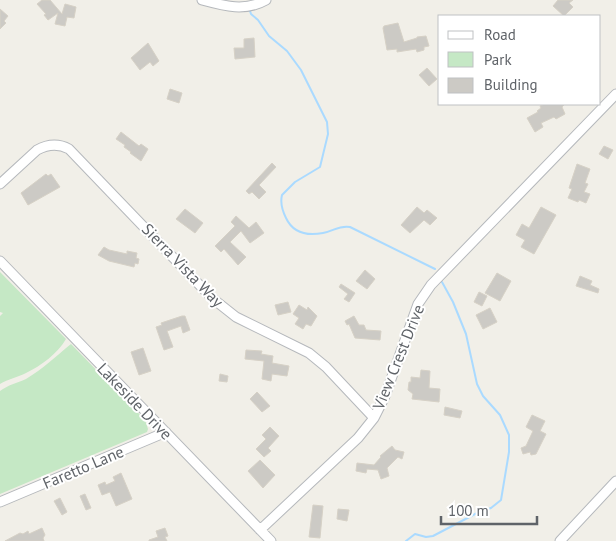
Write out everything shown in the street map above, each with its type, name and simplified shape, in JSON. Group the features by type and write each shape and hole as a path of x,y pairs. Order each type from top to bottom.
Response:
{"street":[{"path":"202,0 242,7 266,0"},
{"name":"View Crest Drive","path":"260,530 358,438 374,418 385,396 418,304 431,285 616,94"},
{"name":"Sierra Vista Way","path":"0,184 36,150 56,144 69,149 212,298 243,320 309,353 326,367 374,418"},
{"name":"Lakeside Drive","path":"1,264 271,541"},
{"name":"Faretto Lane","path":"0,502 166,432"},
{"path":"560,541 616,481"}],"green space":[{"path":"0,272 66,339 54,354 43,363 26,373 0,384 0,316 3,313 0,312"},
{"path":"71,344 145,420 147,432 0,494 0,391 26,379 44,367"}],"building":[{"path":"42,0 50,0 62,14 65,4 76,7 74,18 67,17 65,26 55,24 58,13 48,20 44,15 46,14 37,4"},
{"path":"558,0 573,0 569,3 573,7 565,15 553,6"},
{"path":"0,9 8,16 4,21 6,23 0,29"},
{"path":"398,23 404,42 426,36 429,46 417,52 416,49 397,52 397,49 387,50 383,28 384,26"},
{"path":"254,38 255,57 235,59 234,48 244,48 244,39"},
{"path":"148,43 159,61 153,66 150,62 140,70 131,58"},
{"path":"427,68 437,79 429,86 419,75"},
{"path":"170,89 182,93 179,103 167,99"},
{"path":"564,105 562,107 565,114 556,119 554,117 541,123 543,127 535,132 527,118 538,112 541,108 540,106"},
{"path":"121,132 139,146 141,144 148,149 141,161 116,139"},
{"path":"604,146 613,150 608,159 599,154"},
{"path":"272,163 276,167 259,185 266,192 259,199 252,192 249,194 246,191"},
{"path":"577,164 590,169 585,183 588,184 584,192 590,194 586,203 568,198 572,189 569,188"},
{"path":"46,174 48,176 51,174 60,187 28,205 21,193"},
{"path":"417,207 424,213 427,210 437,218 430,225 424,220 410,233 401,225"},
{"path":"541,207 556,215 534,254 521,247 525,240 516,235 522,224 529,228"},
{"path":"185,209 203,223 195,233 176,219"},
{"path":"236,216 249,228 256,222 264,233 250,243 241,231 230,242 246,257 238,265 224,249 221,252 215,246 235,226 231,222"},
{"path":"104,247 127,254 127,251 137,253 138,264 135,263 134,267 109,261 98,255"},
{"path":"365,270 375,279 367,289 356,281"},
{"path":"497,273 511,281 500,301 485,293"},
{"path":"580,276 592,281 590,285 599,289 598,293 576,286"},
{"path":"341,284 355,293 349,302 344,299 348,294 339,287"},
{"path":"479,292 487,296 482,306 474,302"},
{"path":"288,302 291,312 278,315 275,305"},
{"path":"299,305 307,310 308,307 317,316 311,326 306,324 303,329 295,324 299,318 293,314"},
{"path":"490,308 497,322 483,329 476,315"},
{"path":"185,316 190,330 183,333 181,326 167,331 173,347 164,350 156,327 162,325 161,323"},
{"path":"354,316 359,325 364,325 366,330 381,331 380,340 355,338 349,324 347,325 345,321"},
{"path":"143,348 151,371 139,375 131,352"},
{"path":"246,350 262,351 261,354 273,356 272,363 289,366 287,376 272,374 271,381 262,379 264,361 245,359"},
{"path":"421,370 430,371 429,388 440,389 439,402 412,399 413,394 408,390 409,382 411,382 411,377 420,378"},
{"path":"220,374 228,376 227,382 219,381"},
{"path":"257,392 270,406 262,412 250,399"},
{"path":"445,407 462,411 460,418 444,415"},
{"path":"532,415 545,421 540,431 546,434 536,454 531,455 530,452 523,454 521,448 526,446 533,431 526,427"},
{"path":"270,427 279,436 268,448 271,451 264,457 256,449 266,439 262,435"},
{"path":"392,446 395,450 404,452 402,459 398,457 387,468 389,476 381,479 378,470 367,469 366,473 356,471 357,463 374,465 380,456"},
{"path":"260,460 275,475 263,488 248,471"},
{"path":"121,473 132,499 116,506 110,492 102,495 98,485 105,482 106,485 115,481 113,477"},
{"path":"85,494 91,508 86,510 80,496"},
{"path":"60,498 67,512 62,515 54,501"},
{"path":"313,505 323,506 320,538 309,537"},
{"path":"338,509 349,510 347,521 337,519"},
{"path":"42,528 45,535 44,541 5,541 20,533 23,534 28,531 29,534"},
{"path":"165,528 168,536 165,537 167,541 149,541 158,537 156,531"}],"waterway":[{"path":"250,11 269,36 287,51 301,70 327,122 328,134 320,167 295,182 282,195 282,207 289,223 292,227 306,234 323,233 343,227 350,227 435,269"},
{"path":"406,541 415,534 426,537 433,536 477,513 491,508 501,500 509,452 509,435 500,415 483,396 477,384 466,334 453,302 442,282"}]}
